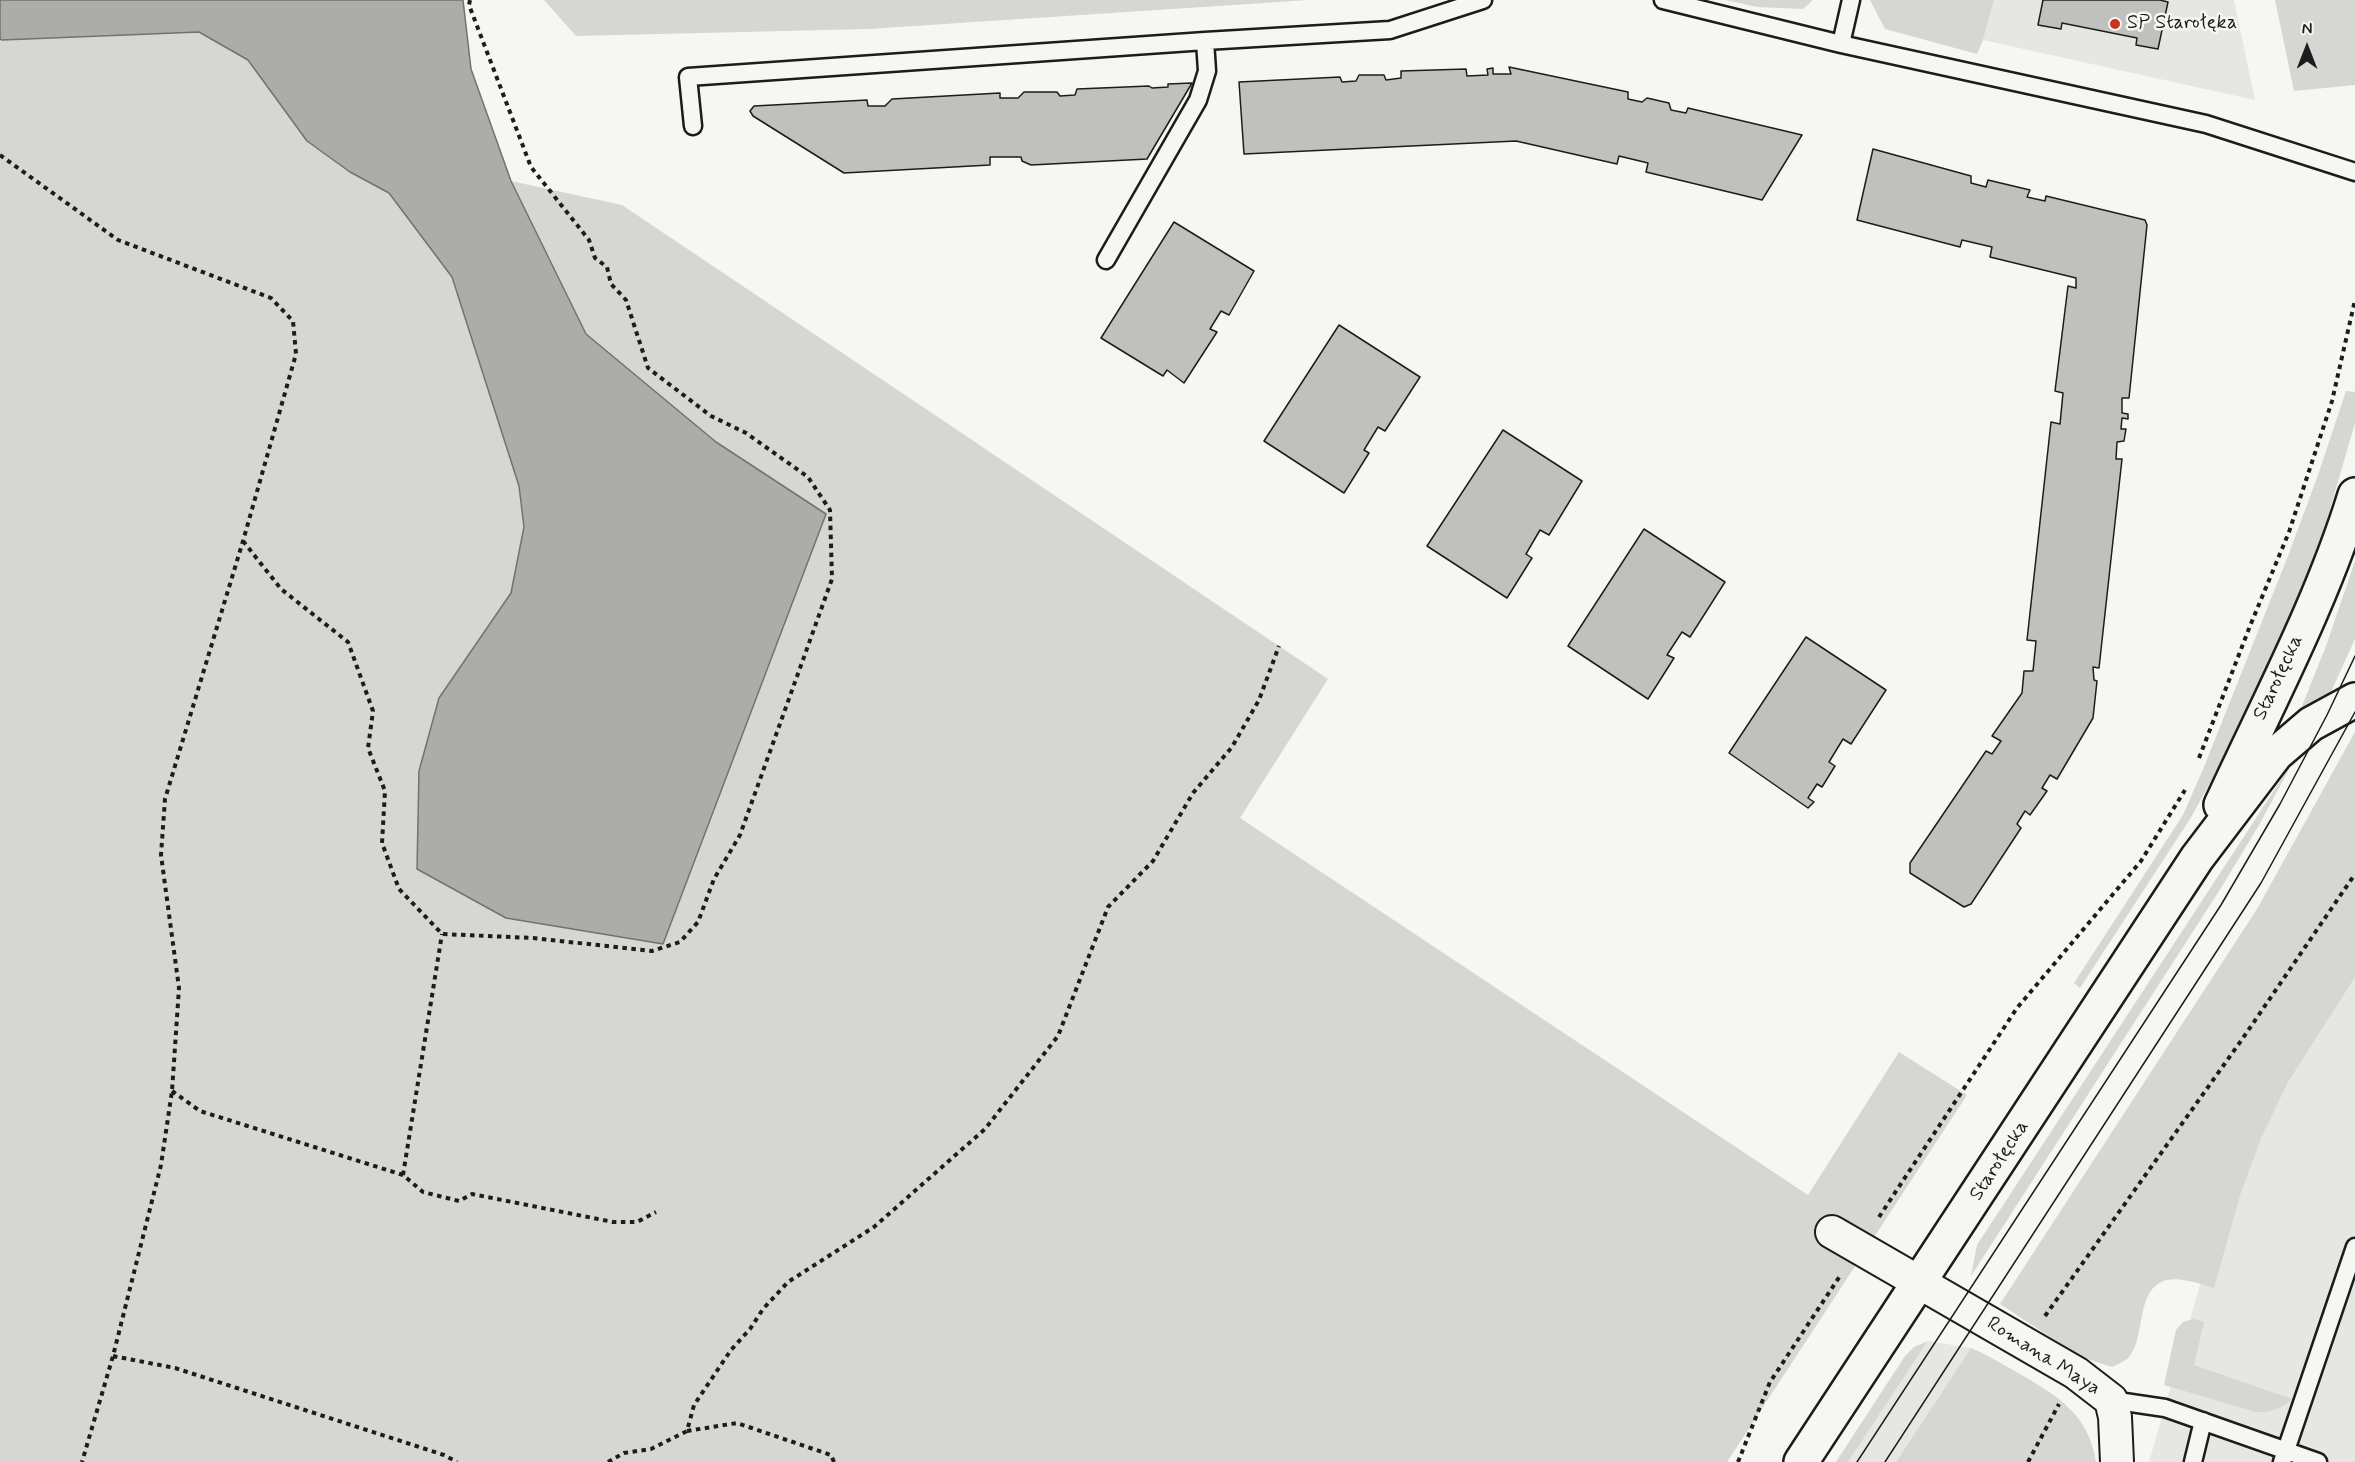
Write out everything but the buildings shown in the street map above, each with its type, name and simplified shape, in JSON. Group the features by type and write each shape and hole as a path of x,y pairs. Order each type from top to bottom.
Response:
{"street":[{"name":"Starołęcka","path":"2197,858 2312,607 2355,495"},
{"name":"Starołęcka","path":"1802,1462 2197,858 2276,754 2311,724 2355,700"},
{"name":"Romana Maya","path":"1845,1240 2076,1373 2110,1400 2115,1417 2117,1462"}],"lane":[{"path":"693,126 688,77 1390,30 1483,0"},
{"path":"1663,0 1841,44 2206,124 2355,172"},
{"path":"1841,44 1851,0"},
{"path":"1106,260 1198,100 1207,71 1205,41"},
{"path":"2284,1456 2355,1247"},
{"path":"2110,1400 2165,1408 2203,1421 2284,1456 2318,1462"},
{"path":"2193,1462 2203,1421"}],"path":[{"path":"243,542 281,589 348,642 373,711 368,748 385,791 382,843 399,889 442,934 533,938 652,951 680,942 698,922 714,879 741,836 832,579 830,510 808,477 746,433 711,416 648,368 626,300 611,284 607,267 595,258 589,240 531,167 469,5 470,0"},
{"path":"0,155 118,240 271,298 293,321 296,354 243,542 165,799 161,855 178,988 172,1091 161,1165 113,1356 82,1462"},
{"path":"2196,765 2289,532 2332,401 2355,300"},
{"path":"687,1431 694,1405 731,1350 781,1289 788,1282 874,1227 985,1129 1058,1036 1108,907 1153,861 1193,793 1232,747 1259,699 1279,646"},
{"path":"1738,1462 1770,1382 1845,1240 2017,1008 2141,861 2188,783"},
{"path":"2025,1343 2236,1048 2355,874"},
{"path":"403,1175 442,934"},
{"path":"172,1091 200,1111 403,1175 423,1192 459,1201 472,1194 613,1222 638,1222 656,1212"},
{"path":"113,1356 175,1368 457,1462"},
{"path":"2028,1462 2076,1373"},
{"path":"608,1462 624,1453 651,1449 687,1431 736,1423 831,1455 834,1462"}],"shaded area":[{"path":"0,0 463,0 471,69 511,181 586,334 716,442 826,514 663,944 506,918 417,869 419,771 439,698 511,593 524,527 519,486 452,277 389,193 350,172 307,141 248,60 199,32 2,40 0,39"},
{"path":"544,0 1309,0 868,29 576,36"},
{"path":"1726,0 1813,0 1803,9 1757,7"},
{"path":"1870,0 1994,0 1977,54 1885,29"},
{"path":"1994,0 2234,0 2255,100 1983,40"},
{"path":"2275,0 2355,0 2355,85 2294,91"},
{"path":"199,32 248,60 307,141 350,172 389,193 452,277 519,486 524,527 511,593 439,698 826,514 716,442 586,334 511,181 622,205 1328,679 1240,818 1808,1195 1899,1052 1967,1095 1727,1462 0,1462 0,39"},
{"path":"2346,391 2355,392 2355,423 2327,519 2295,608 2239,730 2190,819 2080,988 2074,983 2183,815 2288,556"},
{"path":"2355,561 2355,639 2330,694 2300,711 2326,646"},
{"path":"2355,732 2355,977 2288,1082 2262,1136 2241,1192 2214,1288 2179,1279 2167,1280 2157,1285 2145,1303 2134,1350 2128,1358 2112,1367 2084,1358 2000,1304 2257,909"},
{"path":"2294,760 2221,888 1971,1276 1977,1245"},
{"path":"2355,949 2355,1462 2149,1462 2220,1215"},
{"path":"2193,1319 2204,1322 2194,1365 2292,1399 2276,1410 2256,1412 2164,1385 2176,1330 2183,1322"},
{"path":"1928,1341 1971,1348 1896,1462 1848,1462"},
{"path":"1928,1341 1848,1462 1836,1462 1905,1356 1914,1347"},
{"path":"1971,1348 2047,1390 2070,1409 2087,1432 2096,1462 1896,1462"}],"tram line":[{"path":"1857,1462 2221,905 2280,804 2355,656"},
{"path":"1885,1462 2261,883 2355,712"}],"place":[{"name":"SP Starołęka","path":"2115,24"}]}
